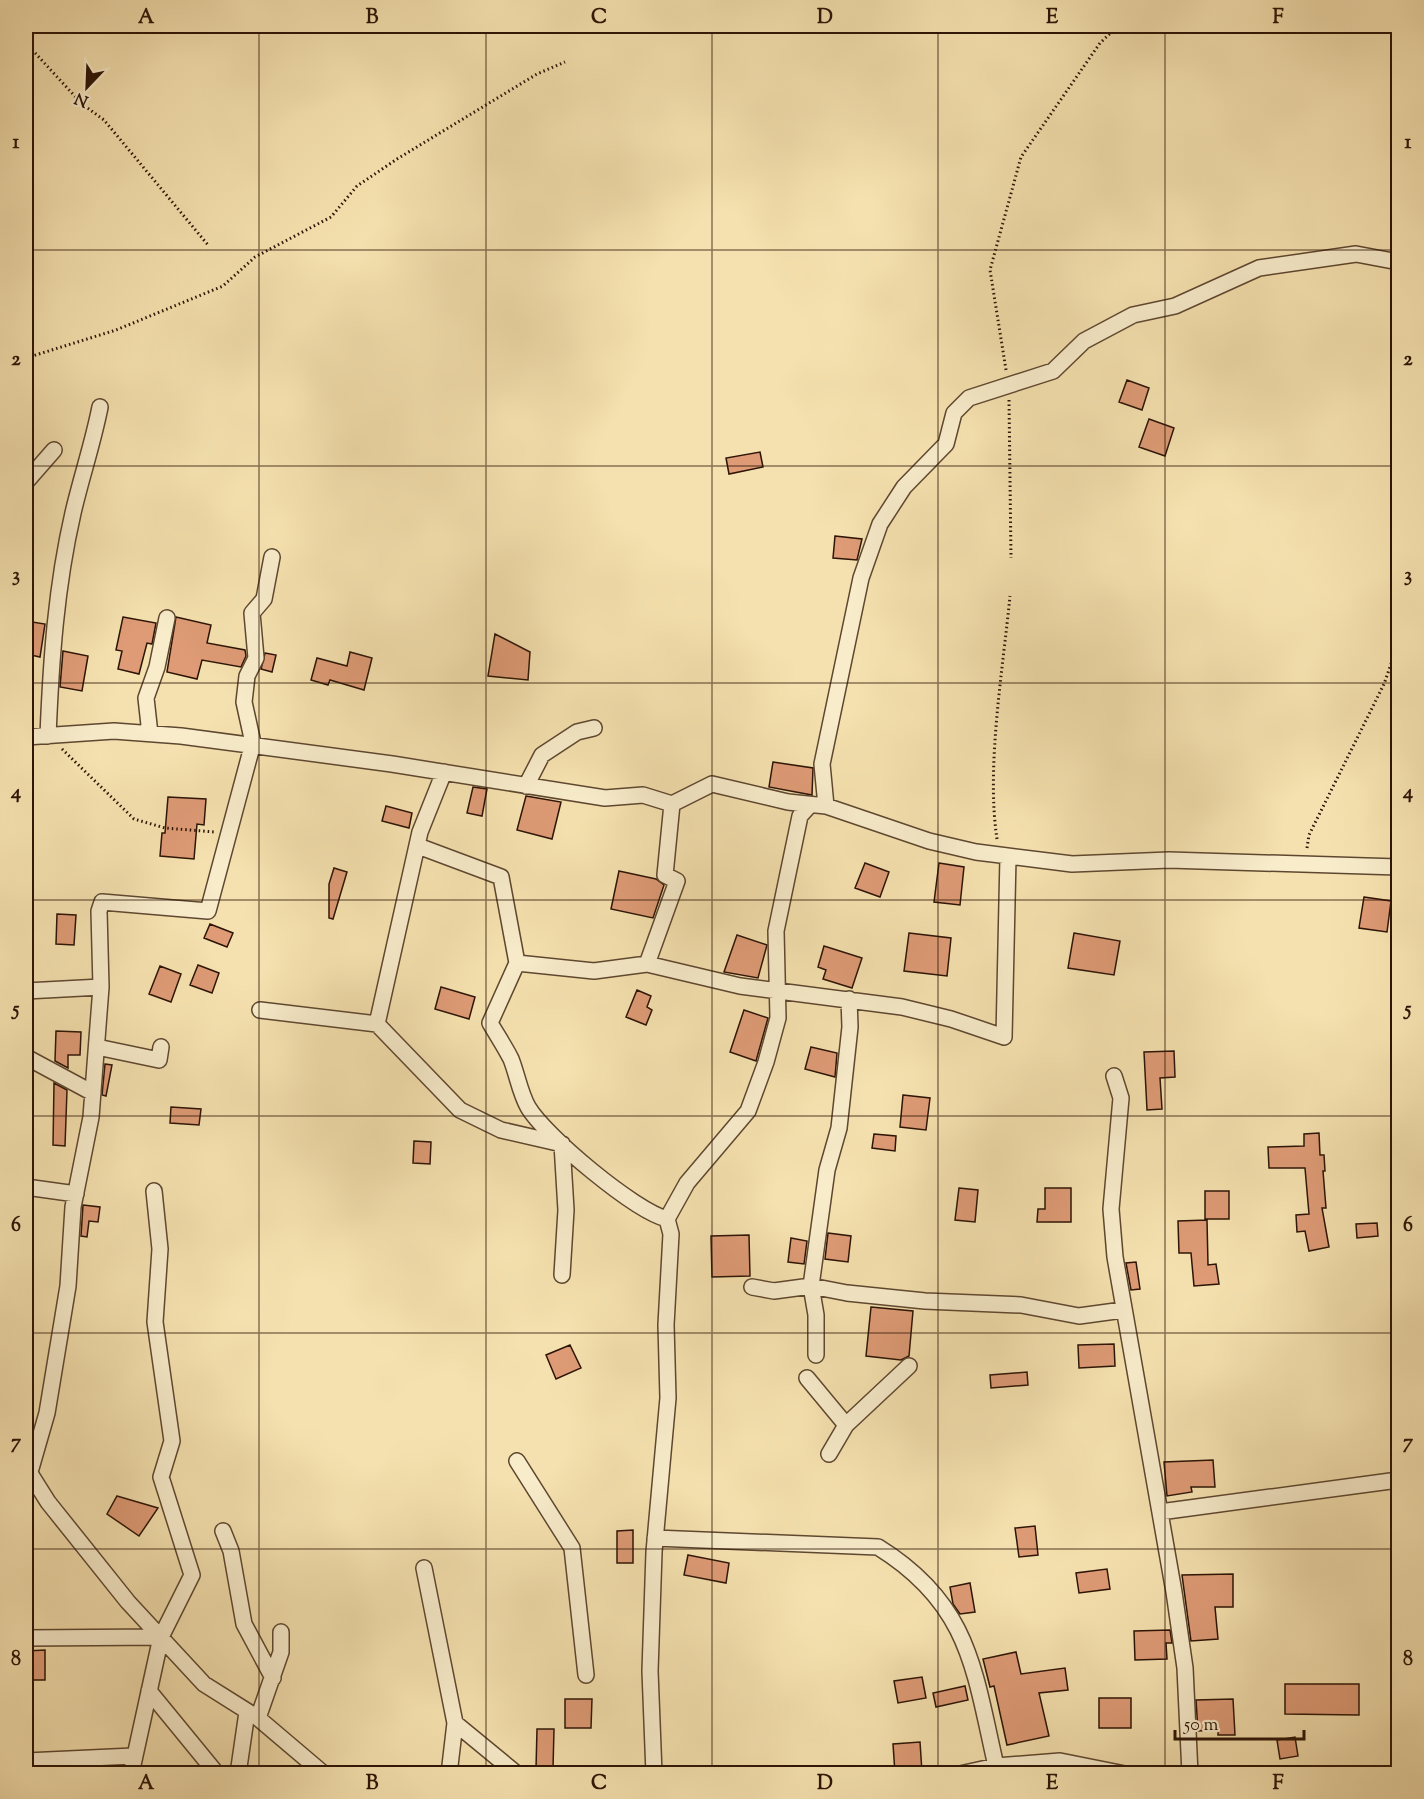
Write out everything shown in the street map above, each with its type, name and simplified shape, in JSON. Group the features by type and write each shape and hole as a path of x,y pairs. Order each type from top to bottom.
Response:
{"street":[{"path":"826,806 822,764 861,578 879,524 904,487 946,444 954,413 969,398 1053,371 1084,341 1133,315 1175,306 1259,268 1356,254 1393,261 1398,259"},
{"path":"48,736 51,646 57,602 73,514 91,454 100,407"},
{"path":"26,482 54,450"},
{"path":"272,557 264,599 252,613 256,658 247,675 244,702 253,743 208,911 102,902 99,911 101,987 91,1117 76,1194 66,1298 47,1413 28,1469 48,1502 128,1602 204,1684 252,1715 324,1773"},
{"path":"150,734 146,698 157,666 168,618"},
{"path":"526,786 542,755 577,732 594,728"},
{"path":"26,736 114,731 253,743 604,798 643,795 672,804 712,784 788,802 826,806 929,841 1004,856 1072,864 1169,860 1398,867"},
{"path":"377,1024 420,832 444,772"},
{"path":"647,964 677,881 665,875 672,804"},
{"path":"654,1773 650,1671 655,1538 668,1398 666,1325 671,1234 667,1219 687,1184 748,1111 766,1062 778,1018 776,931 800,816 810,805"},
{"path":"418,846 501,877 516,963 490,1023 510,1058 528,1108 562,1144 617,1190 655,1216 667,1219"},
{"path":"516,963 594,971 647,964 740,986 777,990 796,995 902,1006 1005,1037 1004,856"},
{"path":"26,991 101,987"},
{"path":"816,1355 816,1315 811,1286 827,1170 839,1128 850,1027 849,999"},
{"path":"260,1010 377,1024 460,1110 501,1130 562,1144"},
{"path":"97,1047 159,1060 161,1047"},
{"path":"26,1057 93,1093"},
{"path":"1114,1076 1121,1098 1111,1209 1124,1310 1149,1437 1185,1668 1190,1773"},
{"path":"562,1144 566,1210 562,1275"},
{"path":"26,1187 76,1194"},
{"path":"131,1773 161,1637 192,1575 161,1477 172,1441 155,1322 160,1249 154,1191"},
{"path":"752,1287 774,1291 811,1286 847,1293 925,1301 1022,1305 1079,1316 1124,1310"},
{"path":"829,1454 846,1425 909,1366"},
{"path":"807,1378 846,1425"},
{"path":"517,1461 572,1548 586,1675"},
{"path":"1160,1512 1398,1480"},
{"path":"223,1531 231,1551 244,1624 273,1678"},
{"path":"655,1538 878,1548 906,1564 933,1589 963,1636 996,1766"},
{"path":"424,1568 455,1723 450,1773"},
{"path":"237,1773 252,1715 273,1678 281,1652 281,1632"},
{"path":"26,1638 161,1637"},
{"path":"149,1691 217,1773"},
{"path":"455,1723 517,1773"},
{"path":"26,1761 133,1756"},
{"path":"960,1773 996,1766 1059,1767 1125,1773"}],"path":[{"path":"1011,558 1008,385 990,270 1021,157 1100,43 1118,26"},
{"path":"26,43 82,104 104,120 207,244"},
{"path":"26,358 116,330 223,286 255,257 331,217 357,186 397,159 537,74 565,62"},
{"path":"1004,856 994,818 997,732 1010,596"},
{"path":"1304,865 1309,835 1384,684 1398,644"},
{"path":"48,736 134,819 165,828 231,832"}],"building":[{"path":"1127,380 1149,388 1142,410 1119,402"},
{"path":"1149,419 1174,428 1165,456 1139,447"},
{"path":"760,452 763,467 729,474 726,458"},
{"path":"835,536 862,539 857,560 833,558"},
{"path":"123,617 156,623 152,644 147,643 139,674 118,669 122,651 116,650"},
{"path":"176,617 211,625 207,643 245,650 246,656 241,667 202,660 197,679 167,672"},
{"path":"26,621 45,624 40,657 26,654"},
{"path":"495,634 530,652 528,680 488,676"},
{"path":"63,651 88,656 82,691 60,687"},
{"path":"350,652 372,658 364,690 330,680 328,685 311,680 317,658 347,666"},
{"path":"265,653 276,655 272,672 261,669"},
{"path":"773,762 813,768 812,795 769,787"},
{"path":"473,787 487,789 482,816 467,813"},
{"path":"526,796 561,802 552,839 517,830"},
{"path":"168,797 206,799 204,825 197,824 194,859 160,856 162,833 165,833"},
{"path":"386,806 412,813 409,828 382,821"},
{"path":"865,863 889,872 880,897 855,888"},
{"path":"939,863 964,867 960,905 934,902"},
{"path":"334,868 347,872 333,919 329,918 329,884"},
{"path":"619,871 656,879 664,885 653,918 611,909"},
{"path":"1364,897 1391,901 1387,932 1359,928"},
{"path":"57,914 76,915 74,945 56,944"},
{"path":"210,924 233,933 227,947 204,938"},
{"path":"909,933 951,938 947,976 904,971"},
{"path":"1074,933 1120,941 1114,975 1068,968"},
{"path":"737,935 767,945 758,978 724,972"},
{"path":"824,946 862,958 852,988 823,979 826,970 818,967"},
{"path":"198,965 219,973 212,993 190,985"},
{"path":"160,966 181,974 171,1002 149,994"},
{"path":"441,987 475,997 469,1019 435,1009"},
{"path":"637,990 651,996 647,1007 652,1010 646,1025 626,1017"},
{"path":"744,1010 768,1018 756,1061 730,1052"},
{"path":"56,1031 81,1032 80,1055 68,1055 68,1068 55,1061"},
{"path":"811,1047 837,1053 835,1077 805,1069"},
{"path":"1174,1051 1175,1077 1160,1078 1162,1109 1147,1110 1144,1052"},
{"path":"105,1064 112,1065 106,1096 102,1095"},
{"path":"54,1083 67,1090 65,1146 53,1145"},
{"path":"903,1095 930,1098 926,1130 900,1127"},
{"path":"171,1107 201,1109 199,1125 170,1123"},
{"path":"1319,1133 1320,1155 1324,1155 1325,1171 1323,1171 1326,1208 1322,1208 1329,1247 1309,1251 1305,1231 1297,1232 1296,1215 1309,1214 1305,1168 1269,1168 1268,1147 1304,1146 1304,1134"},
{"path":"874,1134 896,1136 895,1151 872,1148"},
{"path":"414,1141 431,1142 430,1164 413,1163"},
{"path":"959,1188 978,1190 975,1222 955,1220"},
{"path":"1045,1188 1071,1188 1071,1222 1037,1222 1038,1209 1045,1209"},
{"path":"1205,1191 1229,1191 1229,1219 1205,1219"},
{"path":"83,1205 100,1207 98,1222 89,1221 87,1237 81,1236"},
{"path":"1207,1220 1208,1265 1216,1264 1219,1284 1194,1286 1191,1253 1179,1253 1178,1221"},
{"path":"1377,1223 1378,1236 1357,1238 1356,1224"},
{"path":"828,1233 851,1236 848,1262 825,1259"},
{"path":"749,1235 750,1276 712,1277 711,1236"},
{"path":"791,1238 807,1241 804,1264 788,1262"},
{"path":"1136,1262 1140,1289 1131,1290 1126,1263"},
{"path":"871,1307 913,1311 909,1356 901,1360 866,1356"},
{"path":"1114,1344 1115,1366 1079,1368 1078,1345"},
{"path":"570,1345 581,1368 556,1379 546,1355"},
{"path":"1027,1372 1028,1385 991,1388 990,1375"},
{"path":"1213,1460 1215,1487 1191,1487 1192,1492 1167,1496 1164,1462"},
{"path":"117,1496 158,1508 139,1536 107,1514"},
{"path":"1035,1526 1038,1555 1019,1557 1015,1528"},
{"path":"633,1530 633,1563 617,1563 617,1531"},
{"path":"688,1555 729,1563 726,1583 684,1575"},
{"path":"1107,1569 1110,1589 1079,1593 1076,1573"},
{"path":"1233,1574 1233,1607 1215,1607 1218,1639 1191,1641 1182,1575"},
{"path":"970,1583 975,1612 960,1614 953,1604 950,1587"},
{"path":"1170,1630 1172,1643 1166,1643 1167,1659 1135,1660 1134,1631"},
{"path":"45,1650 45,1680 26,1680 26,1651"},
{"path":"1016,1652 1021,1674 1065,1668 1068,1690 1039,1693 1049,1736 1007,1745 994,1686 990,1687 983,1659"},
{"path":"922,1677 926,1698 898,1703 894,1681"},
{"path":"1285,1684 1359,1684 1359,1715 1285,1714"},
{"path":"965,1686 968,1700 936,1707 933,1693"},
{"path":"1099,1698 1131,1698 1131,1728 1099,1728"},
{"path":"565,1699 592,1699 591,1728 565,1728"},
{"path":"1233,1699 1235,1735 1218,1735 1218,1730 1198,1731 1196,1700"},
{"path":"537,1729 554,1729 553,1769 536,1769"},
{"path":"1295,1737 1298,1756 1280,1759 1277,1740"},
{"path":"920,1742 922,1772 895,1773 893,1744"}]}
